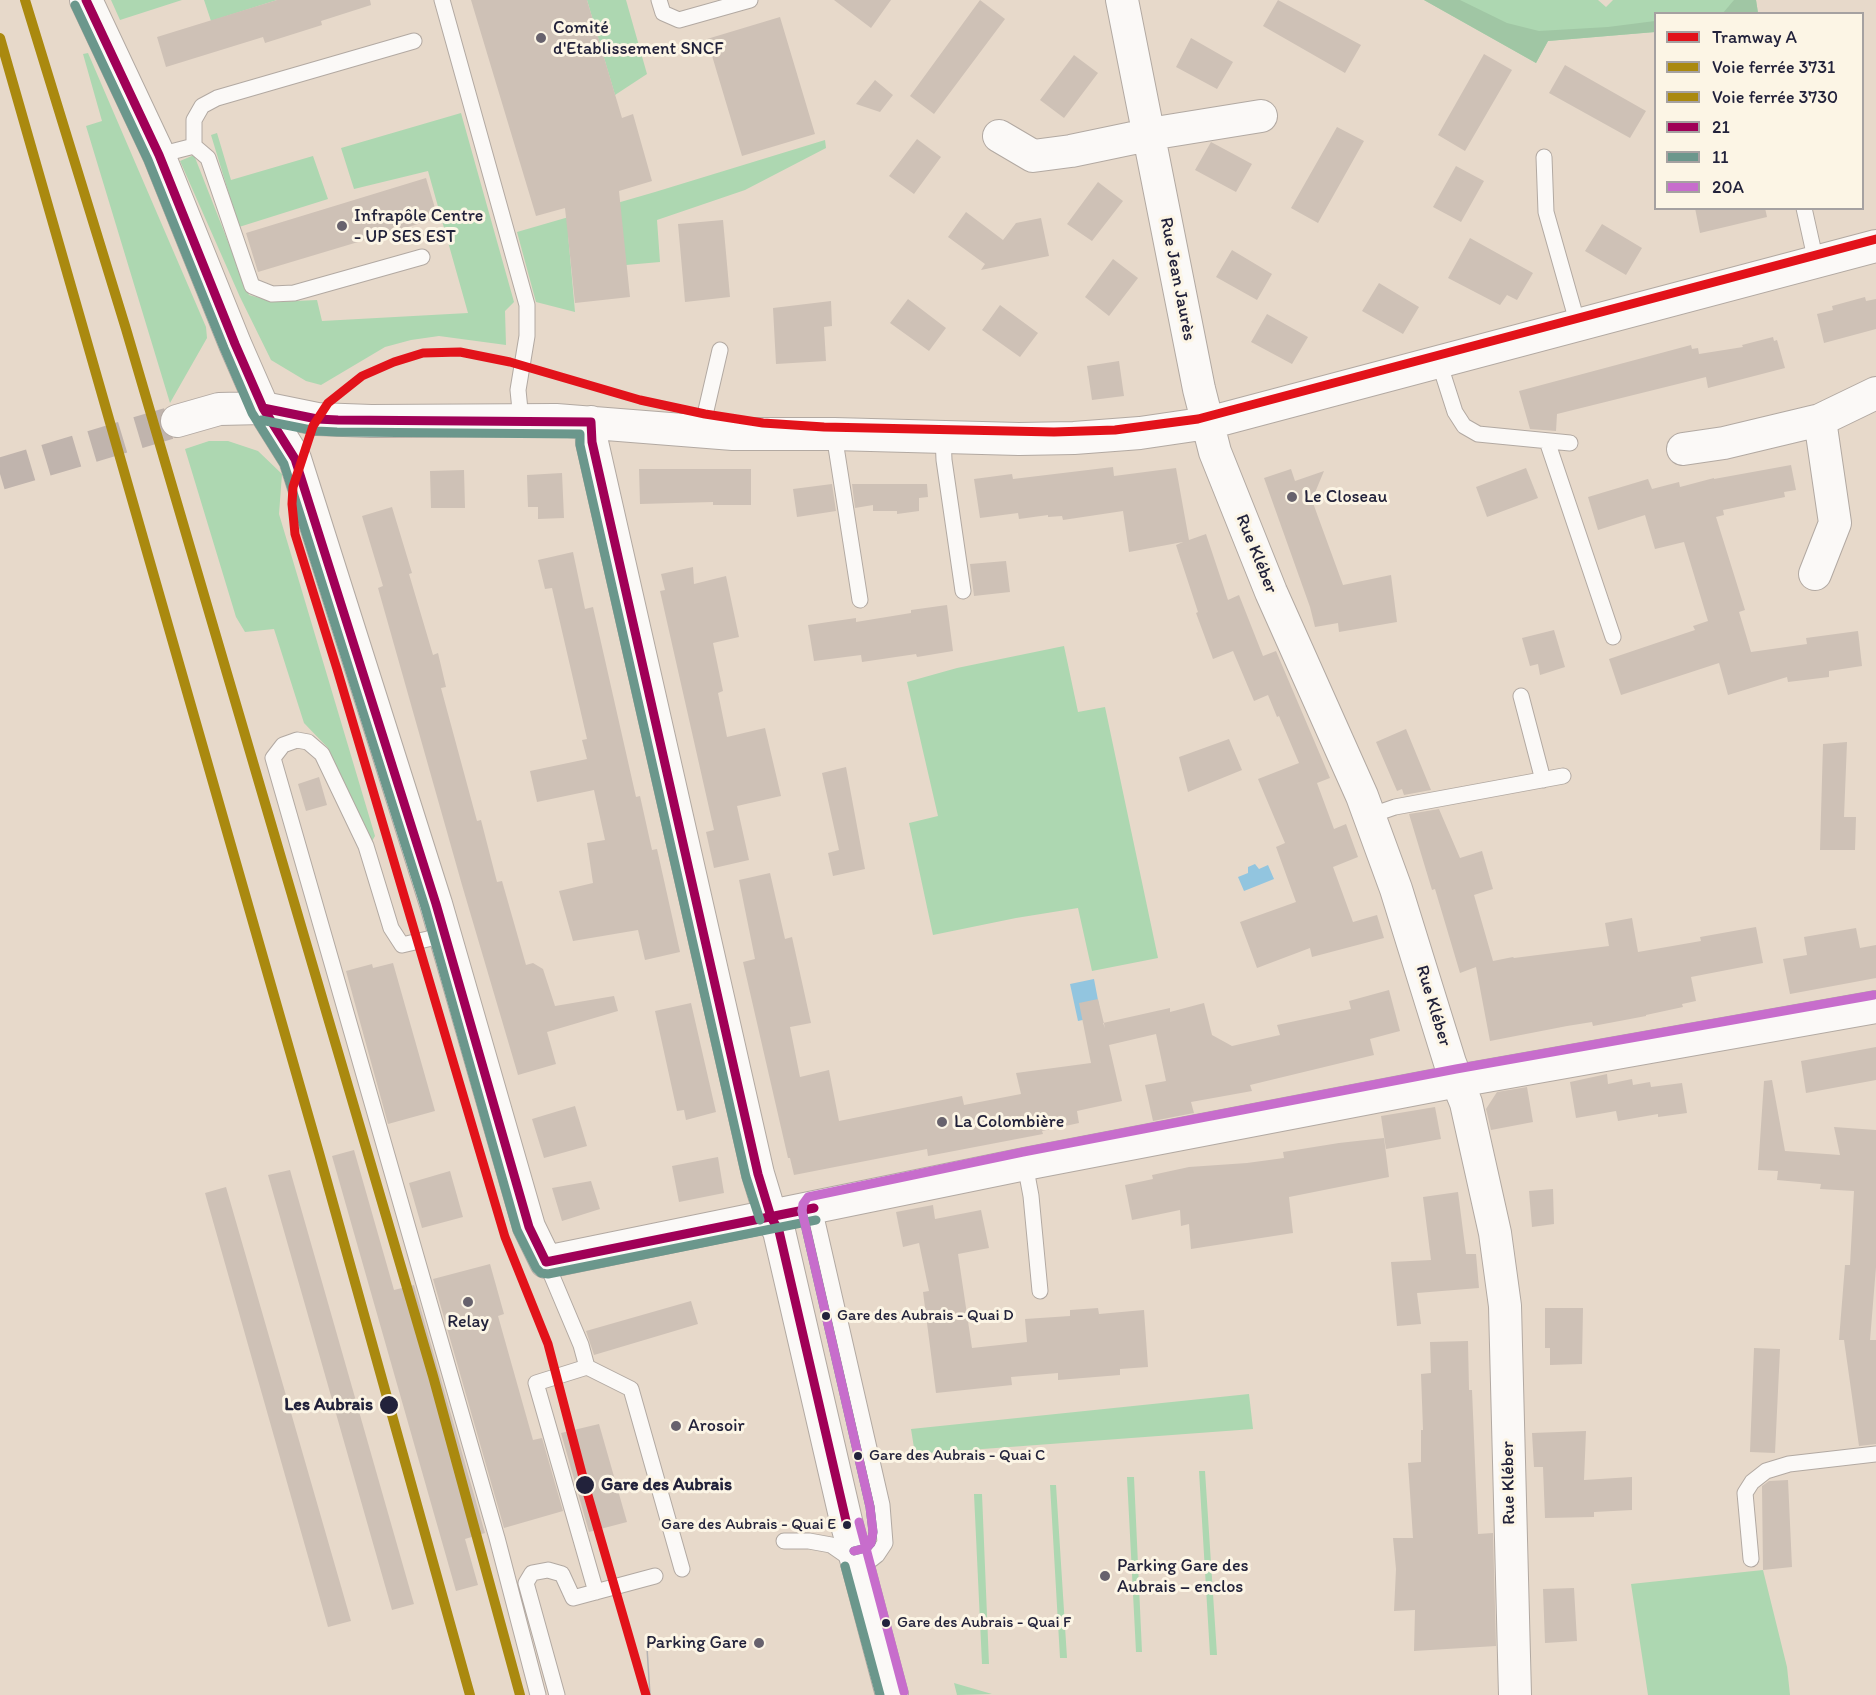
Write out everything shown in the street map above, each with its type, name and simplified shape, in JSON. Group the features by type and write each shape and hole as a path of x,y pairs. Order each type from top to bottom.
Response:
{"street":[{"path":"86,0 159,155 263,408 295,459 445,935 529,1227 546,1262 1025,1164 1458,1081 1876,1007"},
{"name":"Rue Jean Jaurès","path":"1122,0 1208,423"},
{"path":"999,136 1033,156 1261,116"},
{"path":"177,421 219,409 263,408 317,419 591,422 701,432 1019,439 1140,433 1208,423 1876,246"},
{"path":"1683,448 1724,443 1820,420 1876,393"},
{"path":"1815,573 1835,523 1820,420"},
{"path":"591,422 594,454 758,1174 771,1216 779,1231 847,1525 892,1695"},
{"name":"Rue Kléber","path":"1208,423 1215,452 1271,592 1370,816 1396,889 1450,1063 1466,1103 1495,1233 1505,1306 1515,1695"}],"lane":[{"path":"442,0 527,305 527,336 518,390 521,420"},
{"path":"659,0 663,13 679,20 750,0"},
{"path":"414,41 217,98 202,106 194,120 194,146 208,158 252,286 272,294 294,293 422,257"},
{"path":"159,155 194,146"},
{"path":"1544,157 1546,212 1578,325"},
{"path":"1804,210 1816,262"},
{"path":"701,432 720,350"},
{"path":"1439,362 1455,412 1464,426 1478,434 1570,443"},
{"path":"834,434 860,600"},
{"path":"943,436 944,460 963,591"},
{"path":"1547,441 1613,637"},
{"path":"1521,696 1543,780"},
{"path":"445,935 402,945 391,928 366,846 322,754 308,742 297,740 283,745 273,758 497,1538 538,1695"},
{"path":"1370,816 1395,807 1563,776"},
{"path":"1025,1164 1031,1196 1040,1291"},
{"path":"784,1541 809,1541 831,1545 857,1563 872,1559 882,1549 885,1532 882,1505 814,1208"},
{"path":"546,1262 581,1345 587,1367"},
{"path":"596,1592 536,1383 587,1367 631,1389 682,1569"},
{"path":"1751,1559 1745,1493 1752,1482 1766,1471 1789,1464 1876,1454"},
{"path":"557,1695 526,1582 532,1574 548,1570 562,1574 573,1598 655,1576"}],"green space":[{"path":"111,0 182,0 120,20"},
{"path":"204,0 277,0 211,21"},
{"path":"587,0 626,0 647,74 615,95"},
{"path":"1424,0 1598,0 1606,7 1613,0 1756,0 1758,12 1654,12 1654,32 1548,41 1536,63"},
{"path":"1424,0 1460,0 1507,23 1539,31 1608,27 1654,21 1654,32 1548,41 1536,63"},
{"path":"1734,0 1756,0 1758,12 1724,12"},
{"path":"88,53 206,327 207,338 170,403 86,126 102,121 83,54"},
{"path":"461,113 514,302 505,311 506,345 439,336 411,340 385,347 321,385 306,381 271,360 240,297 180,161 194,155 249,295 274,302 317,300 322,321 468,313 428,171 354,189 341,148"},
{"path":"217,133 231,180 313,156 328,199 239,227 211,135"},
{"path":"825,140 826,148 745,190 657,220 660,262 626,265 622,228 568,234 575,312 536,302 517,232"},
{"path":"209,441 228,441 258,451 282,474 279,514 375,836 371,843 328,748 304,723 274,629 245,632 236,617 185,449"},
{"path":"1064,646 1078,712 1105,707 1158,958 1092,971 1078,908 933,935 909,823 938,816 907,682 957,668"},
{"path":"1249,1394 1253,1429 915,1454 911,1429"},
{"path":"1199,1471 1205,1471 1217,1655 1210,1655"},
{"path":"1127,1477 1134,1477 1142,1652 1136,1652"},
{"path":"1050,1485 1056,1485 1067,1658 1060,1658"},
{"path":"974,1494 982,1494 989,1664 982,1664"},
{"path":"1763,1570 1787,1667 1790,1695 1648,1695 1631,1584"},
{"path":"954,1683 992,1694 957,1695"}],"water":[{"path":"1255,864 1259,869 1268,865 1274,879 1244,891 1238,877 1248,873 1248,867"},
{"path":"1094,979 1101,1016 1078,1021 1070,984"}],"building":[{"path":"277,0 370,0 371,5 321,21 322,25 265,43 263,37 166,67 157,37"},
{"path":"471,0 587,0 622,118 633,114 652,181 619,191 630,297 575,303 565,208 536,216"},
{"path":"834,0 891,0 871,28"},
{"path":"980,0 1005,19 934,114 910,96"},
{"path":"1278,0 1361,45 1345,73 1263,26"},
{"path":"780,17 815,134 742,156 707,39"},
{"path":"1191,38 1233,62 1217,89 1176,67"},
{"path":"1484,54 1512,70 1465,151 1438,135"},
{"path":"1074,55 1098,73 1064,118 1040,100"},
{"path":"1565,65 1646,111 1630,138 1549,93"},
{"path":"875,80 893,95 880,112 856,104"},
{"path":"1337,127 1364,141 1318,223 1291,208"},
{"path":"917,139 941,157 914,194 889,176"},
{"path":"1211,142 1252,164 1236,192 1195,170"},
{"path":"1456,166 1484,181 1461,222 1433,207"},
{"name":"Infrapôle Centre - UP SES EST","path":"426,178 438,218 258,272 246,233"},
{"path":"1098,182 1123,201 1092,241 1067,224"},
{"path":"1695,210 1765,210 1767,217 1700,233"},
{"path":"966,212 1003,240 1016,223 1041,218 1049,256 981,270 985,264 948,237"},
{"path":"723,220 730,297 685,302 678,224"},
{"path":"1602,224 1642,248 1626,275 1585,251"},
{"path":"1470,238 1533,273 1517,300 1507,295 1500,305 1448,278"},
{"path":"1232,250 1272,274 1257,300 1216,277"},
{"path":"1113,259 1138,278 1109,316 1085,297"},
{"path":"1379,283 1419,307 1403,334 1362,311"},
{"path":"1865,297 1866,301 1876,299 1876,329 1824,343 1817,314 1833,310 1832,306"},
{"path":"908,299 946,328 929,351 890,323"},
{"path":"831,301 832,326 824,327 826,361 776,364 773,308"},
{"path":"1000,305 1038,333 1020,357 982,330"},
{"path":"1267,314 1308,337 1292,364 1251,342"},
{"path":"1773,337 1774,341 1777,340 1785,368 1708,388 1706,377 1557,414 1556,431 1530,429 1519,391 1691,345 1692,349 1698,348 1699,354 1743,347 1742,345"},
{"path":"1119,361 1124,396 1092,400 1087,366"},
{"path":"1791,465 1796,490 1784,492 1785,497 1723,510 1724,515 1716,517 1745,610 1739,612 1751,652 1807,644 1806,638 1858,631 1862,666 1829,671 1829,677 1788,682 1787,677 1728,695 1719,663 1621,695 1609,659 1695,630 1693,626 1708,621 1684,542 1655,549 1645,515 1598,530 1588,497 1648,479 1652,489 1679,482 1680,487 1714,478"},
{"path":"1113,467 1114,476 1176,468 1189,540 1206,534 1228,600 1239,595 1263,656 1276,651 1330,778 1317,783 1334,829 1346,824 1358,857 1333,867 1353,922 1377,915 1384,938 1312,957 1310,948 1257,968 1240,922 1296,902 1276,847 1285,843 1258,779 1299,763 1268,695 1254,701 1233,651 1213,659 1196,613 1198,612 1176,545 1183,542 1129,552 1123,511 1063,520 1062,516 1048,517 1048,515 1019,519 1018,513 980,518 974,479 1012,474 1013,479"},
{"path":"1526,468 1538,498 1487,517 1476,487"},
{"path":"639,469 751,469 751,505 713,505 713,502 640,504"},
{"path":"1291,469 1295,481 1324,471 1314,495 1316,502 1313,503 1343,585 1391,575 1397,622 1339,632 1338,623 1315,627 1264,478"},
{"path":"464,470 465,508 431,508 430,471"},
{"path":"562,473 564,518 538,519 538,507 528,507 527,475"},
{"path":"832,484 836,511 797,517 793,489"},
{"path":"852,484 927,484 928,497 919,498 919,511 897,514 897,511 873,511 873,505 855,508"},
{"path":"392,507 433,655 438,653 446,687 441,688 477,821 481,820 497,882 502,881 526,965 533,963 543,969 555,1006 614,996 618,1011 547,1032 556,1064 518,1075 378,588 383,586 362,516"},
{"path":"573,552 585,609 593,607 636,797 640,796 652,850 657,849 680,952 645,960 638,930 573,941 559,891 593,883 587,843 605,840 594,790 537,802 530,771 587,759 582,740 587,739 552,588 545,589 538,560"},
{"path":"1006,561 1010,592 974,596 970,564"},
{"path":"693,567 694,584 726,576 739,637 713,643 723,691 718,693 727,737 765,728 781,796 737,806 749,860 714,868 706,832 714,830 660,591 665,590 661,574"},
{"path":"947,605 953,651 862,662 861,655 814,661 808,625 856,618 856,622"},
{"path":"1554,630 1565,667 1540,675 1538,664 1530,666 1522,638"},
{"path":"1406,729 1431,790 1404,795 1402,789 1397,791 1376,742"},
{"path":"1229,739 1242,770 1188,792 1179,757"},
{"path":"1847,742 1844,817 1856,817 1855,850 1820,850 1823,744"},
{"path":"846,767 865,869 833,876 828,853 839,850 822,773"},
{"path":"319,777 327,805 306,811 298,784"},
{"path":"1439,809 1460,858 1482,851 1493,889 1474,895 1493,961 1609,946 1605,923 1632,918 1638,952 1701,941 1700,937 1756,927 1763,963 1691,977 1696,1001 1682,1004 1683,1007 1593,1026 1592,1022 1490,1041 1476,967 1460,973 1435,889 1432,890 1409,814"},
{"path":"770,873 785,939 792,937 811,1023 790,1027 800,1077 829,1070 839,1121 962,1096 964,1105 1021,1094 1016,1073 1091,1063 1079,1003 1098,999 1104,1023 1170,1008 1170,1012 1204,1003 1212,1035 1232,1046 1280,1035 1277,1025 1351,1009 1349,1001 1389,990 1400,1031 1370,1039 1374,1055 1250,1085 1252,1091 1191,1102 1194,1113 1153,1121 1145,1085 1166,1081 1156,1034 1109,1045 1122,1101 1077,1111 1079,1123 1042,1131 1043,1134 928,1156 927,1149 794,1175 790,1158 788,1158 743,962 755,959 739,880"},
{"path":"1856,928 1860,948 1876,945 1876,978 1790,994 1783,959 1807,955 1804,937"},
{"path":"393,963 435,1111 388,1124 346,971 372,964 373,968"},
{"path":"691,1003 716,1112 686,1120 684,1110 677,1111 655,1011"},
{"path":"1876,1047 1876,1080 1806,1093 1801,1061"},
{"path":"1607,1074 1608,1084 1632,1079 1633,1085 1650,1082 1651,1087 1682,1083 1687,1113 1658,1117 1658,1114 1618,1121 1616,1111 1576,1118 1570,1082"},
{"path":"1772,1080 1785,1151 1840,1155 1834,1127 1876,1130 1876,1267 1870,1340 1876,1340 1876,1444 1859,1446 1844,1340 1839,1340 1845,1265 1850,1265 1854,1191 1820,1189 1821,1184 1777,1180 1778,1171 1758,1170 1764,1081"},
{"path":"1527,1087 1533,1122 1491,1130 1486,1109 1497,1092"},
{"path":"575,1106 587,1146 544,1158 532,1119"},
{"path":"1435,1107 1441,1139 1386,1149 1381,1116"},
{"path":"1384,1138 1389,1177 1289,1197 1293,1233 1191,1249 1189,1224 1181,1226 1180,1210 1132,1220 1125,1185 1153,1179 1152,1175 1189,1167 1284,1158 1283,1152"},
{"path":"354,1150 394,1290 414,1285 485,1533 465,1539 478,1585 456,1591 332,1156"},
{"path":"718,1157 724,1193 679,1202 672,1166"},
{"path":"290,1170 414,1604 392,1610 268,1175"},
{"path":"450,1171 463,1217 422,1228 409,1183"},
{"path":"591,1181 600,1209 562,1221 552,1188"},
{"path":"226,1187 351,1621 328,1627 205,1193"},
{"path":"1553,1189 1554,1224 1532,1227 1529,1191"},
{"path":"1458,1192 1466,1254 1476,1254 1479,1288 1417,1293 1421,1324 1397,1326 1391,1262 1431,1260 1423,1197"},
{"path":"933,1205 935,1219 981,1210 989,1248 958,1254 972,1348 1027,1342 1025,1319 1070,1316 1070,1310 1098,1308 1099,1314 1144,1310 1148,1367 1120,1369 1120,1375 1058,1380 1058,1373 1011,1377 1012,1385 936,1393 923,1292 929,1291 919,1243 903,1247 896,1212"},
{"path":"490,1264 504,1314 498,1316 533,1440 542,1438 563,1511 504,1528 433,1279"},
{"path":"691,1301 698,1324 594,1355 586,1331"},
{"path":"1545,1308 1583,1308 1582,1364 1550,1365 1550,1348 1545,1348"},
{"path":"1468,1341 1478,1534 1493,1533 1496,1646 1414,1651 1415,1610 1394,1611 1396,1569 1393,1538 1413,1538 1408,1463 1421,1462 1421,1430 1423,1430 1421,1374 1431,1373 1430,1342"},
{"path":"1754,1348 1780,1349 1775,1453 1750,1452"},
{"path":"599,1424 627,1522 589,1532 561,1433"},
{"path":"1586,1431 1584,1480 1632,1477 1632,1510 1594,1512 1594,1517 1545,1518 1543,1467 1534,1467 1532,1433"},
{"path":"1788,1480 1792,1567 1763,1570 1762,1486 1769,1481"},
{"path":"1574,1588 1577,1641 1545,1643 1543,1589"}],"tunnel":[{"path":"0,474 177,421"}],"tram line":[{"name":"A","path":"646,1695 585,1485 548,1344 505,1237 295,534 293,487 313,426 328,403 362,376 394,362 423,353 460,352 510,362 640,400 705,414 763,423 824,427 1054,432 1115,430 1198,419 1876,239"},
{"path":"647,1648 650,1695"}],"rail line":[{"name":"3731","path":"25,0 126,329 433,1376 520,1695"},
{"name":"3730","path":"0,38 319,1153 470,1695"}],"transit line":[{"name":"21","path":"86,0 159,155 263,408 295,459 436,904 529,1227 546,1262"},
{"name":"11","path":"75,5 148,160 252,413 284,464 425,907 517,1230 536,1268 541,1273 548,1274 816,1220"},
{"name":"21","path":"263,408 317,419 338,420 591,422 592,442 758,1174 771,1217 779,1231 847,1525"},
{"name":"11","path":"261,420 316,431 337,432 580,434 580,445 746,1177 760,1220"},
{"name":"20A","path":"854,1551 866,1548 871,1543 873,1532 870,1507 802,1211 803,1204 808,1197 1023,1152 1456,1069 1874,995"},
{"name":"21","path":"546,1262 814,1208"},
{"name":"11","path":"802,1211 870,1507 873,1532 871,1543 866,1548 854,1551"},
{"name":"20A","path":"859,1522 904,1692"},
{"name":"11","path":"845,1566 880,1695"}],"place":[{"name":"Comité d'Etablissement SNCF","path":"541,38"},
{"name":"Infrapôle Centre - UP SES EST","path":"342,226"},
{"name":"Le Closeau","path":"1292,497"},
{"name":"La Colombière","path":"942,1122"},
{"name":"Relay","path":"468,1302"},
{"name":"Gare des Aubrais - Quai D","path":"826,1316"},
{"name":"Les Aubrais","path":"389,1405"},
{"name":"Arosoir","path":"676,1426"},
{"name":"Gare des Aubrais - Quai C","path":"858,1456"},
{"name":"Gare des Aubrais","path":"585,1485"},
{"name":"Gare des Aubrais - Quai E","path":"847,1525"},
{"name":"Parking Gare des Aubrais – enclos","path":"1105,1576"},
{"name":"Gare des Aubrais - Quai F","path":"886,1623"},
{"name":"Parking Gare","path":"759,1643"}]}
